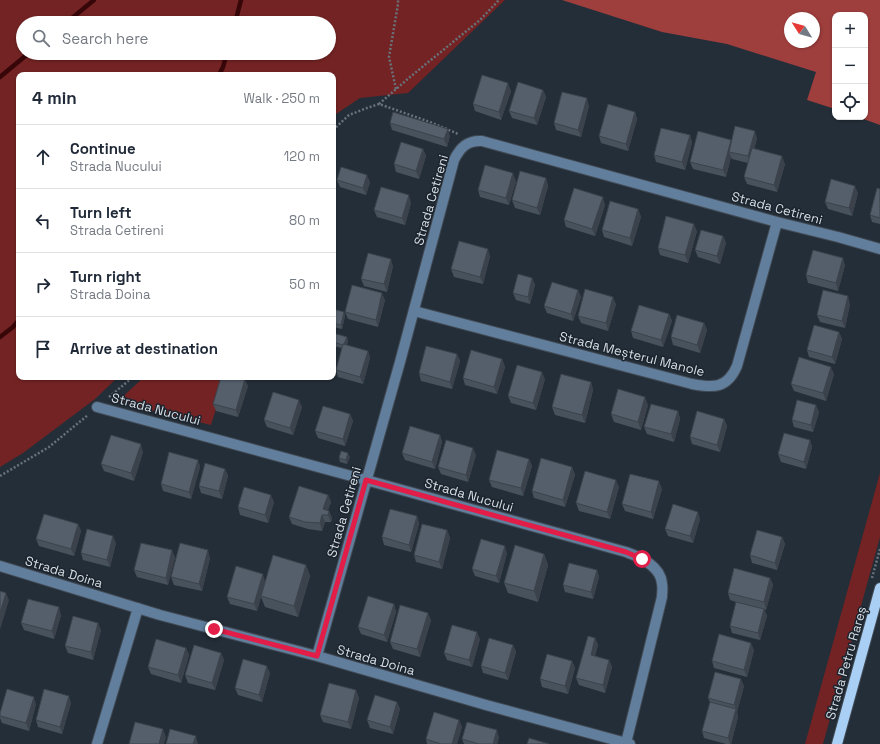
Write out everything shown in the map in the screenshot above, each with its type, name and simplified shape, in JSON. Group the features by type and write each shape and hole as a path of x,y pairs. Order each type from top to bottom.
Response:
{"main road":[{"name":"Strada Petru Rareș","path":"837,744 880,588"}],"street":[{"name":"Strada Cetireni","path":"317,656 414,311 454,160 459,151 469,142 482,141 880,249"},
{"name":"Strada Meșterul Manole","path":"414,311 692,384 711,387 718,386 727,380 737,366 776,222"},
{"name":"Strada Nucului","path":"97,407 626,552 646,561 654,567 662,579 662,596 628,744"},
{"name":"Strada Doina","path":"0,566 138,608 317,656 628,744"},
{"path":"97,744 138,608"}],"path":[{"path":"396,89 389,57 398,0"},
{"path":"336,127 349,115 379,104 480,20 499,0"},
{"path":"379,104 456,132 469,142"},
{"path":"0,476 49,446 129,380"}],"shaded area":[{"path":"0,0 505,0 408,93 360,98 336,114 336,72 16,72 16,380 115,380 95,399 23,453 0,467"},
{"path":"562,0 880,0 880,125 866,120 868,120 868,12 832,12 832,108 807,100 816,72 727,44 662,32"},
{"path":"141,380 225,380 211,425 117,402"},
{"path":"880,473 880,537 823,744 805,744"}],"building":[{"path":"482,75 508,83 499,112 473,104"},
{"path":"518,82 543,90 534,118 509,111"},
{"path":"562,92 587,98 578,130 554,123"},
{"path":"608,104 635,112 626,144 599,136"},
{"path":"393,112 448,129 444,139 390,123"},
{"path":"735,126 755,131 748,156 729,152"},
{"path":"661,128 690,135 682,162 654,155"},
{"path":"698,131 731,140 723,170 690,162"},
{"path":"401,142 423,149 416,171 394,164"},
{"path":"752,148 782,156 774,185 744,177"},
{"path":"485,165 513,173 506,198 478,190"},
{"path":"341,167 367,175 363,188 337,180"},
{"path":"520,171 546,178 537,208 512,200"},
{"path":"831,179 855,186 849,208 825,202"},
{"path":"381,187 409,195 402,218 374,210"},
{"path":"574,188 603,197 592,229 564,220"},
{"path":"877,188 880,189 880,218 870,215"},
{"path":"610,201 638,209 630,238 602,230"},
{"path":"666,216 694,224 685,255 658,248"},
{"path":"701,230 723,236 717,256 695,250"},
{"path":"459,241 488,249 480,277 451,269"},
{"path":"813,250 843,258 836,283 806,275"},
{"path":"368,253 391,259 384,284 361,279"},
{"path":"518,274 532,278 528,297 513,293"},
{"path":"552,282 578,290 571,314 544,306"},
{"path":"352,285 382,293 376,320 345,312"},
{"path":"585,289 613,297 606,323 578,316"},
{"path":"823,290 848,296 842,321 817,315"},
{"path":"639,305 669,314 661,340 631,331"},
{"path":"336,310 344,312 341,325 336,324"},
{"path":"677,315 704,323 697,345 671,337"},
{"path":"814,325 839,332 832,357 807,350"},
{"path":"336,334 347,337 343,345 336,343"},
{"path":"343,344 368,351 360,377 336,370"},
{"path":"426,346 457,354 450,382 419,373"},
{"path":"471,350 502,359 494,387 463,378"},
{"path":"799,357 831,367 823,393 791,384"},
{"path":"517,365 542,372 533,403 508,396"},
{"path":"561,374 591,382 582,415 552,407"},
{"path":"220,380 245,380 236,410 213,404"},
{"path":"618,389 645,397 638,422 611,414"},
{"path":"273,392 299,400 290,428 264,420"},
{"path":"797,400 816,405 811,425 792,420"},
{"path":"651,404 678,411 671,434 644,427"},
{"path":"323,406 350,414 343,439 315,431"},
{"path":"697,411 724,419 717,445 690,437"},
{"path":"410,426 440,435 432,462 402,453"},
{"path":"784,433 810,440 804,462 778,454"},
{"path":"111,435 141,444 131,473 101,464"},
{"path":"446,440 473,448 466,475 438,467"},
{"path":"497,450 529,459 521,488 489,480"},
{"path":"341,451 348,453 346,460 339,458"},
{"path":"169,452 198,460 189,492 161,484"},
{"path":"541,458 572,467 563,500 532,491"},
{"path":"205,463 225,469 219,491 199,486"},
{"path":"585,471 616,480 607,512 576,503"},
{"path":"630,474 659,481 651,512 622,504"},
{"path":"299,486 328,495 323,509 329,511 328,515 322,515 320,523 305,522 289,517"},
{"path":"244,487 271,495 265,515 238,507"},
{"path":"673,504 698,512 690,536 665,529"},
{"path":"390,509 417,516 409,545 382,537"},
{"path":"44,514 78,524 71,549 36,539"},
{"path":"422,524 447,530 439,562 414,555"},
{"path":"87,529 113,536 107,560 81,553"},
{"path":"757,530 782,537 775,563 750,555"},
{"path":"481,539 505,546 496,576 472,569"},
{"path":"141,543 172,550 166,578 134,570"},
{"path":"180,543 208,550 199,584 171,577"},
{"path":"515,545 544,554 534,591 504,583"},
{"path":"273,555 306,565 294,606 261,596"},
{"path":"569,563 597,570 591,592 563,585"},
{"path":"236,566 263,574 254,604 227,597"},
{"path":"734,568 770,578 764,602 728,593"},
{"path":"0,591 6,593 0,613"},
{"path":"368,596 394,604 384,635 358,627"},
{"path":"28,599 59,607 52,631 21,623"},
{"path":"736,602 764,609 758,633 730,626"},
{"path":"400,605 428,613 417,649 390,642"},
{"path":"73,616 98,623 91,652 65,646"},
{"path":"452,625 477,632 469,660 444,653"},
{"path":"719,634 751,643 744,670 712,661"},
{"path":"588,636 595,638 591,655 609,660 603,685 576,678"},
{"path":"489,638 513,645 505,673 481,666"},
{"path":"156,639 186,648 178,675 148,667"},
{"path":"194,645 221,653 212,683 185,675"},
{"path":"547,654 572,661 565,686 540,679"},
{"path":"243,659 267,666 259,695 235,688"},
{"path":"715,672 741,679 734,705 708,698"},
{"path":"329,683 356,690 348,722 320,715"},
{"path":"7,689 34,697 26,723 0,716"},
{"path":"44,689 69,696 60,727 36,720"},
{"path":"375,695 397,702 390,727 367,720"},
{"path":"710,702 736,709 728,738 702,731"},
{"path":"434,712 459,720 452,744 441,744 426,739"},
{"path":"135,722 163,729 159,744 129,744"},
{"path":"467,722 497,730 493,744 479,744 462,739"},
{"path":"170,729 196,736 193,744 166,744"},
{"path":"529,738 549,744 527,744"}],"waterway":[{"path":"75,16 94,0"},
{"path":"237,16 241,0"},
{"path":"0,77 21,60"},
{"path":"220,72 225,60"},
{"path":"0,337 16,324"}],"route":[{"path":"214,629 317,656 366,480 626,552 642,559"}]}
